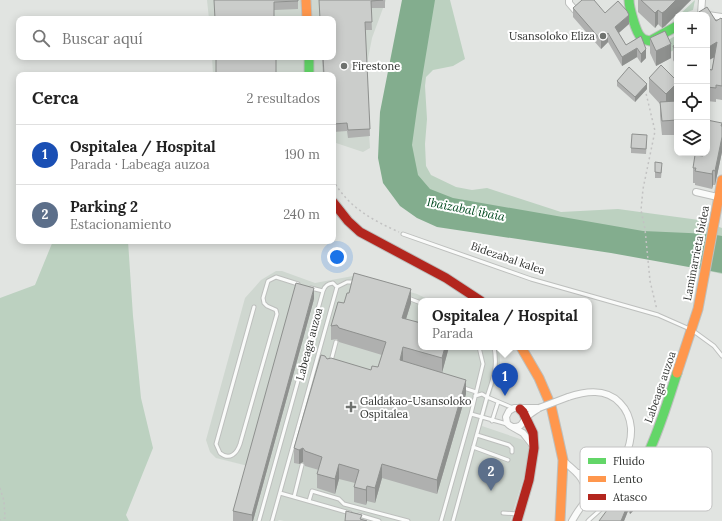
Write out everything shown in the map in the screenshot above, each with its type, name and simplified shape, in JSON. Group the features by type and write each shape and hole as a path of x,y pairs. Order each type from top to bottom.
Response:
{"main road":[{"path":"306,0 308,16"},
{"path":"629,0 629,8 640,37 650,41 674,28"},
{"path":"309,60 309,72"},
{"name":"Laminarrieta bidea","path":"692,330 704,279 713,228 721,198 722,180"},
{"path":"336,206 348,221 360,232 446,278 476,298"},
{"name":"Labeaga auzoa","path":"651,447 692,330"},
{"path":"523,350 539,378 551,406 558,437 563,460 560,521"},
{"path":"517,409 524,414 525,419 532,430 534,438 534,460 518,518"},
{"path":"556,521 562,503"}],"street":[{"path":"569,0 575,10"},
{"path":"700,12 702,0"},
{"path":"710,15 722,16"},
{"path":"696,192 721,198"},
{"name":"Labeaga auzoa","path":"539,408 579,393 598,392 609,395 626,409 631,421 629,447"},
{"path":"534,447 523,433 511,426 506,420 506,416 509,411 517,409 539,408"},
{"path":"511,426 520,426 525,419 539,408"},
{"path":"563,460 580,476"},
{"path":"572,521 580,509"}],"lane":[{"name":"Bidezabal kalea","path":"403,234 531,279 658,315 692,330"},
{"path":"254,307 216,444 220,453 227,456 232,456 237,452 240,444 277,314 276,310 264,303 263,298 268,281 276,277 300,284"},
{"path":"306,286 323,291 328,284 333,283 337,287 347,282 353,281 360,283"},
{"path":"351,288 353,281"},
{"name":"Labeaga auzoa","path":"272,521 337,287"},
{"name":"Labeaga auzoa","path":"259,521 323,291"},
{"path":"402,296 418,302"},
{"path":"692,330 714,346 722,356"},
{"path":"329,367 336,342"},
{"path":"441,521 483,364 480,350"},
{"path":"453,521 495,374 496,360 494,350"},
{"path":"457,386 476,394 482,394 487,398 517,409"},
{"path":"492,421 498,402"},
{"path":"470,414 511,426"},
{"path":"477,434 509,445 512,448 512,452"},
{"path":"473,447 508,460"},
{"path":"294,497 302,465"},
{"path":"309,501 312,491 339,499 344,504 408,521"},
{"path":"280,493 379,521"},
{"name":"Labeaga auzoa","path":"588,521 599,511"},
{"path":"503,513 518,518"}],"path":[{"path":"644,86 655,131 643,189 641,210 645,229 650,282 658,315"},
{"path":"336,186 364,215 403,234"},
{"path":"0,488 4,501 5,518 0,520"}],"shaded area":[{"path":"207,0 386,0 372,38 365,74 370,148 363,152 336,143 336,72 213,72 212,60 336,60 336,16 209,16"},
{"path":"416,0 450,0 465,59 453,66 433,70 426,77 426,166 431,175 456,187 472,190 487,188 561,212 618,209 699,220 722,228 722,274 577,240 406,206"},
{"path":"695,0 693,10 682,12"},
{"path":"674,37 674,50 667,54 661,44"},
{"path":"52,244 128,244 141,398 153,448 126,515 129,521 0,521 0,298 35,285"},
{"name":"Galdakao-Usansoloko Ospitalea","path":"276,271 282,271 315,283 353,276 417,294 426,298 418,298 418,350 499,350 501,376 493,388 482,426 523,440 528,446 529,461 510,521 233,521 248,466 216,458 210,452 206,440 245,298 261,280"}],"water":[{"name":"Ibaizabal ibaia","path":"402,0 435,0 412,145 418,175 430,189 453,198 643,231 711,234 722,236 722,273 611,253 437,227 417,218 400,206 383,183 378,158 380,112"}],"building":[{"path":"214,0 298,0 274,2 274,16 215,16"},
{"name":"Firestone","path":"319,0 383,0 371,1 372,22 365,22 370,129 348,130 347,123 336,124 336,72 324,72 323,60 336,60 336,16 320,16"},
{"path":"582,0 594,0 605,13 618,1 629,15 615,27 626,45 641,36 646,49 641,54 637,48 622,57 608,33 601,40 573,8"},
{"path":"641,0 676,0 662,13 658,10 655,13"},
{"path":"707,7 716,21 721,18 722,19 722,86 716,85 716,88 710,87 710,70 712,70 717,42 710,46 710,12 699,12"},
{"path":"665,31 671,44 656,51 650,38"},
{"path":"216,60 276,60 276,72 216,72"},
{"path":"661,65 674,78 674,86 666,94 649,78"},
{"path":"629,67 647,84 635,97 617,81"},
{"path":"674,101 674,120 662,121 660,102"},
{"path":"710,121 722,123 722,137 715,171 713,170 712,174 695,171 696,168 693,168 695,156 710,156"},
{"path":"632,134 647,135 646,149 631,148"},
{"path":"655,162 662,163 661,173 655,172"},
{"path":"354,273 411,289 402,318 418,322 418,350 444,350 442,358 403,347 400,360 466,380 437,480 382,464 375,488 367,486 366,490 354,487 359,470 339,464 335,479 317,474 322,457 305,451 303,448 299,450 294,448 321,355 325,356 327,359 331,358 371,370 372,366 378,367 386,342 339,328 337,325 331,326 338,302 344,303 347,293 349,293"},
{"path":"296,283 314,288 252,515 233,511"},
{"path":"346,511 362,515 360,519 367,521 345,521"},
{"path":"606,511 625,511 621,521 599,521"}],"traffic: fast":[{"path":"629,0 631,14 639,35 643,39 650,41 674,28"},
{"path":"309,60 309,72"},
{"path":"650,447 677,373"}],"traffic: slow":[{"path":"306,0 307,16"},
{"path":"677,373 698,309 722,180"},
{"path":"523,350 539,378 551,406 558,437 563,460 560,521"}],"traffic: jam":[{"path":"336,206 348,221 360,232 446,278 476,298"},
{"path":"517,521 529,480 534,448 533,433 523,412 520,409"}],"place":[{"name":"Usansoloko Eliza","path":"603,36"},
{"name":"Firestone","path":"344,66"},
{"name":"Ospitalea / Hospital","path":"505,396"},
{"name":"Galdakao-Usansoloko Ospitalea","path":"351,407"},
{"name":"Parking 2","path":"491,491"}]}
